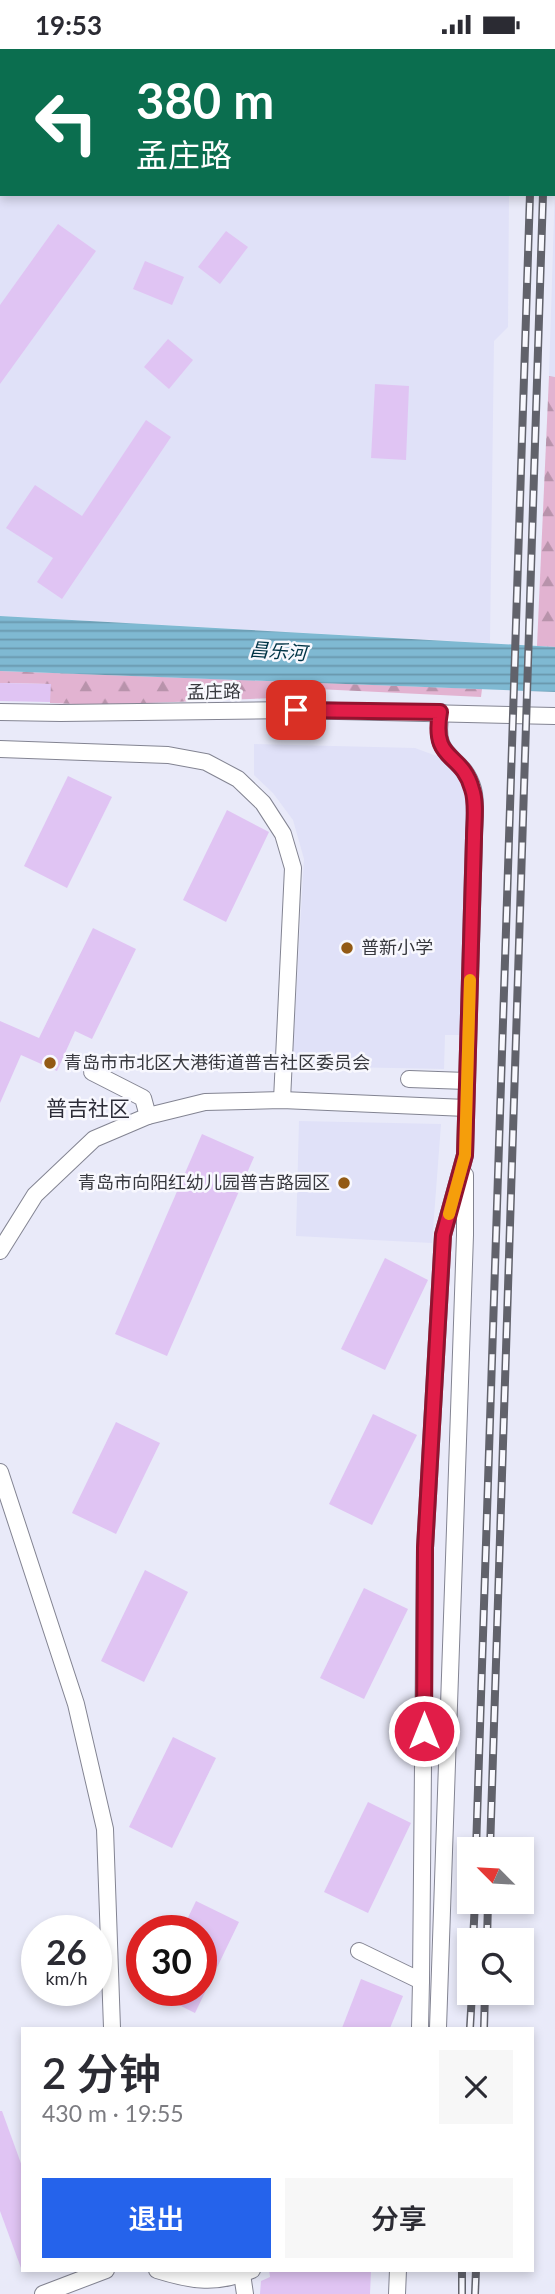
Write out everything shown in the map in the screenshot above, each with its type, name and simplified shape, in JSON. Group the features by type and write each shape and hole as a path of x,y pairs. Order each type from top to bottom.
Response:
{"street":[{"name":"孟庄路","path":"0,712 296,710 555,716"},
{"path":"438,2027 465,1235 474,838 473,789 460,766 442,748 437,731 440,712"},
{"path":"0,749 168,755 206,762 238,779 263,803 283,835 293,868 282,1100"},
{"path":"92,1072 143,1098 148,1116"},
{"path":"410,1079 467,1081"},
{"path":"0,1251 35,1195 94,1139 148,1116 205,1102 282,1100 466,1108"},
{"path":"420,2027 425,1534 443,1235 465,1155"},
{"path":"0,1472 6,1508 76,1704 104,1829 112,2027"},
{"path":"359,1951 421,1980"},
{"path":"43,2294 101,2272"},
{"path":"160,2272 185,2286 194,2281 233,2278 247,2272 245,2294"},
{"path":"397,2294 398,2272"}],"shaded area":[{"path":"0,196 509,196 508,327 494,341 490,643 0,616"},
{"path":"555,196 555,196 555,377 549,376"},
{"path":"254,744 415,748 442,758 461,777 467,792 461,1035 445,1035 444,1069 292,1066 304,859 293,820 273,793 254,775"},
{"path":"299,1121 441,1124 432,1243 296,1236"}],"green space":[{"path":"549,376 555,377 555,647 537,646"},
{"path":"0,671 482,689 481,697 317,689 276,698 98,705 50,703 50,684 0,683"}],"water":[{"name":"昌乐河","path":"0,616 555,647 555,692 0,671"}],"building":[{"path":"58,224 96,251 0,384 0,305"},
{"path":"226,231 248,247 220,284 198,267"},
{"path":"145,261 184,277 172,305 133,289"},
{"path":"168,339 193,360 169,389 144,367"},
{"path":"375,384 409,386 406,460 371,458"},
{"path":"146,420 171,437 62,599 37,582 53,558 6,528 35,485 82,516"},
{"path":"0,683 51,684 50,702 0,701"},
{"path":"68,776 112,797 67,888 24,866"},
{"path":"227,810 269,832 226,922 183,900"},
{"path":"93,928 136,949 92,1039 75,1031 57,1071 21,1055 0,1103 0,1021 39,1038"},
{"path":"202,1134 254,1157 167,1356 115,1334"},
{"path":"385,1258 428,1280 385,1370 341,1349"},
{"path":"373,1414 417,1435 372,1525 329,1504"},
{"path":"116,1422 160,1443 116,1534 72,1513"},
{"path":"145,1570 188,1592 144,1682 101,1661"},
{"path":"364,1588 408,1609 364,1699 320,1678"},
{"path":"173,1737 216,1758 172,1848 129,1827"},
{"path":"368,1802 411,1823 368,1913 324,1892"},
{"path":"196,1901 239,1922 217,1968 217,1915 189,1915"},
{"path":"361,1979 403,1996 390,2027 342,2027"},
{"path":"181,2006 198,2006 195,2013"},
{"path":"2,2111 21,2163 21,2268 0,2211"},
{"path":"269,2272 371,2272 370,2294 260,2294 261,2281 270,2277"}],"railway":[{"path":"476,1837 530,196"},
{"path":"490,1837 543,196"},
{"path":"474,1915 474,1928"},
{"path":"487,1928 488,1915"},
{"path":"470,2027 471,2005"},
{"path":"484,2027 485,2005"},
{"path":"462,2272 462,2294"},
{"path":"475,2294 476,2272"}],"slow traffic":[{"path":"449,1214 465,1155 470,980"}],"place":[{"name":"普新小学","path":"347,948"},
{"name":"青岛市市北区大港街道普吉社区委员会","path":"50,1063"},
{"name":"青岛市向阳红幼儿园普吉路园区","path":"344,1183"}],"district":[{"name":"普吉社区","path":"88,1109"}],"route":[{"path":"296,710 440,712 437,731 442,748 460,766 473,789 465,1155 443,1235 425,1548 424,1731"}]}
